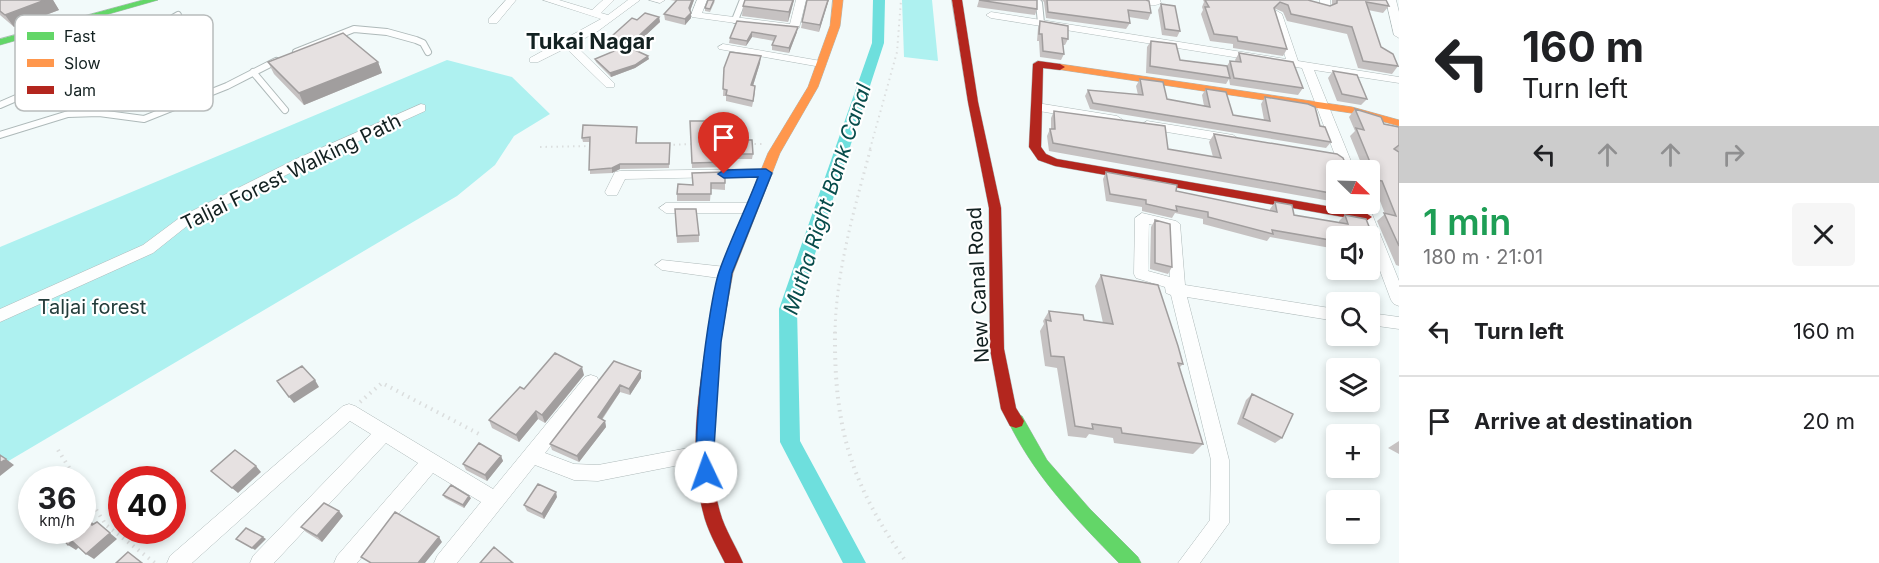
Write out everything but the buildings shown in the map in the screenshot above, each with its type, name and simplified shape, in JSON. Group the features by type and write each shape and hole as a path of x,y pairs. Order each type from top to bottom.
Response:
{"street":[{"path":"98,15 153,0"},
{"path":"493,21 511,0"},
{"path":"548,0 608,18"},
{"path":"594,14 609,0"},
{"path":"534,60 568,44 635,0"},
{"path":"654,0 660,0"},
{"path":"702,0 696,15 794,28 801,0"},
{"path":"734,563 711,512 704,453 713,342 726,273 766,173 813,87 835,26 838,0"},
{"name":"New Canal Road","path":"957,0 973,102 995,208 997,349 1009,409 1041,465 1084,515 1132,563"},
{"path":"1131,0 1156,3 1155,0"},
{"path":"1286,0 1326,8 1325,0"},
{"path":"1394,6 1399,35"},
{"path":"1277,14 1293,62"},
{"path":"991,15 1399,80"},
{"path":"0,42 15,38"},
{"path":"568,44 610,85"},
{"path":"723,47 821,64"},
{"path":"1326,205 1055,162 1042,157 1035,147 1038,64 1045,62 1323,105 1352,110 1399,123"},
{"path":"1306,64 1323,105 1339,160"},
{"path":"1037,107 1249,142"},
{"name":"Taljai Forest Walking Path","path":"0,316 148,249 187,219 301,162 422,108"},
{"path":"612,192 620,175 766,173"},
{"path":"666,208 752,208"},
{"path":"1365,214 1399,300"},
{"path":"1178,288 1141,274 1142,218 1171,224 1175,228 1178,288 1220,460 1219,523 1188,563"},
{"path":"662,265 726,273"},
{"path":"1140,283 1326,313"},
{"path":"1380,320 1399,323"},
{"path":"444,563 591,382"},
{"path":"177,563 349,411 496,501"},
{"path":"260,563 384,433"},
{"path":"532,456 574,472 598,473 704,453"},
{"path":"344,563 431,462"}],"lane":[{"path":"735,20 743,0"},
{"path":"1039,3 1041,23"},
{"path":"213,92 335,35 354,29 387,32 416,40 423,43 428,51"},
{"path":"253,72 285,110"},
{"path":"0,105 15,98"},
{"path":"0,135 68,114 99,113 144,119 164,111"}],"path":[{"path":"901,0 902,16 896,56 843,260 834,316 832,359 837,403 850,458 872,511 907,563"},
{"path":"666,145 700,144"},
{"path":"746,144 780,144"},
{"path":"540,147 597,146"},
{"path":"349,411 382,383 481,435"},
{"path":"58,450 69,466"},
{"path":"96,510 106,525 154,563"}],"green space":[{"path":"902,0 932,0 938,61 904,57"},
{"name":"Taljai forest","path":"447,60 512,77 550,114 514,136 495,165 457,196 0,466 0,247"}],"waterway":[{"name":"Mutha Right Bank Canal","path":"855,563 790,442 788,309 878,43 879,0"}],"traffic: fast":[{"path":"98,15 153,0"},
{"path":"0,42 15,38"},
{"path":"1016,421 1041,465 1084,515 1132,563"}],"traffic: slow":[{"path":"720,305 726,273 774,153 813,87 835,26 838,0"},
{"path":"1060,67 1352,110 1399,123"}],"traffic: jam":[{"path":"957,0 973,102 995,208 997,349 1009,409 1016,421"},
{"path":"1060,67 1038,64 1035,147 1042,157 1055,162 1366,217"},
{"path":"720,305 706,409 705,465 711,512 734,563"}],"district":[{"name":"Tukai Nagar","path":"590,41"}],"route":[{"path":"706,472 704,453 713,342 726,273 766,173 724,174"}]}
